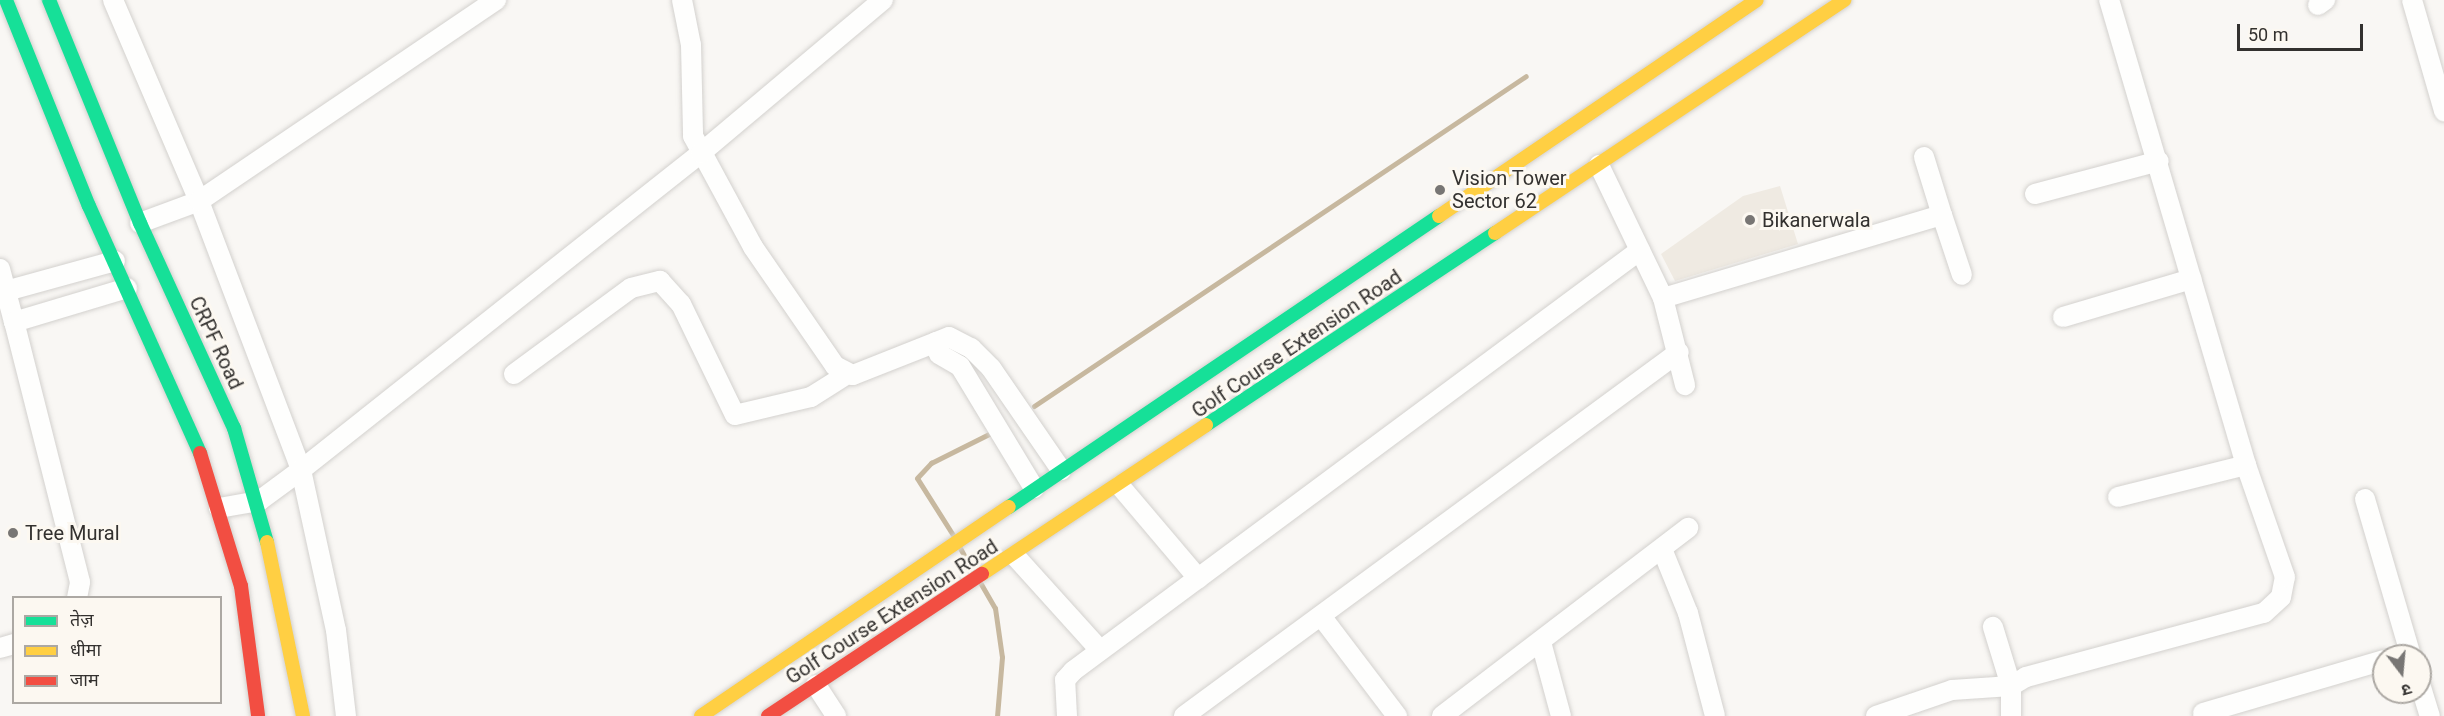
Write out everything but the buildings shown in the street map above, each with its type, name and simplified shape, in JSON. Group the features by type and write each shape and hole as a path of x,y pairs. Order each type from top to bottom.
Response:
{"main road":[{"path":"6,0 115,261 187,416 219,508 241,586 258,716"},
{"name":"CRPF Road","path":"49,0 140,223 234,428 259,501 303,716"},
{"name":"Golf Course Extension Road","path":"701,716 969,535 1060,470 1757,0"},
{"name":"Golf Course Extension Road","path":"768,716 1015,556 1845,0"},
{"path":"726,699 739,716"}],"street":[{"path":"113,0 199,201 301,470 336,630 346,716"},
{"path":"140,223 199,201 496,0"},
{"path":"682,0 692,56 691,119 701,153 753,247 846,375"},
{"path":"219,508 259,501 301,470 701,153 883,0"},
{"path":"1876,716 1952,690 2011,686 2026,677 2264,613 2281,597 2285,577 2246,465 2159,161 2109,0"},
{"path":"2412,0 2444,111"},
{"path":"1924,157 1962,275"},
{"path":"2035,194 2159,161"},
{"path":"1599,165 1663,298 1679,352 1685,385"},
{"path":"1663,298 1942,215"},
{"path":"1067,716 1065,680 1100,650 1640,250"},
{"path":"6,291 115,261"},
{"path":"0,269 80,582 77,596"},
{"path":"2063,317 2191,279"},
{"path":"514,374 631,288 660,280 681,304 735,416 811,397 846,375 949,338 960,343 991,368 1060,470"},
{"path":"14,322 127,288"},
{"path":"936,342 939,354 965,375 1034,488"},
{"path":"1184,716 1679,352"},
{"path":"2118,497 2246,465"},
{"path":"1120,486 1197,578"},
{"path":"2365,499 2403,644"},
{"path":"1442,716 1688,528"},
{"path":"1662,549 1688,613 1715,716"},
{"path":"1015,556 1100,650"},
{"path":"1321,616 1397,716"},
{"path":"1993,627 2011,686 2010,716"},
{"path":"1541,642 1561,716"},
{"path":"2203,713 2372,664"},
{"path":"816,685 836,716"}],"shaded area":[{"name":"Bikanerwala","path":"1780,186 1798,244 1675,281 1661,254 1743,196"}],"waterway":[{"path":"1034,406 1526,76"},
{"path":"953,535 917,478 931,463 991,433"},
{"path":"960,548 973,571"},
{"path":"981,584 995,608 1002,657 997,716"}],"traffic: fast":[{"path":"6,0 89,206 200,453"},
{"path":"49,0 140,223 234,428 267,542"},
{"path":"1009,507 1439,216"},
{"path":"1206,425 1495,233"}],"traffic: slow":[{"path":"1439,216 1757,0"},
{"path":"1495,233 1845,0"},
{"path":"982,574 1206,425"},
{"path":"701,716 1009,507"},
{"path":"267,542 303,716"}],"traffic: jam":[{"path":"200,453 241,586 258,716"},
{"path":"768,716 982,574"}],"place":[{"name":"Vision Tower Sector 62","path":"1440,190"},
{"name":"Bikanerwala","path":"1750,220"},
{"name":"Tree Mural","path":"13,533"}]}
